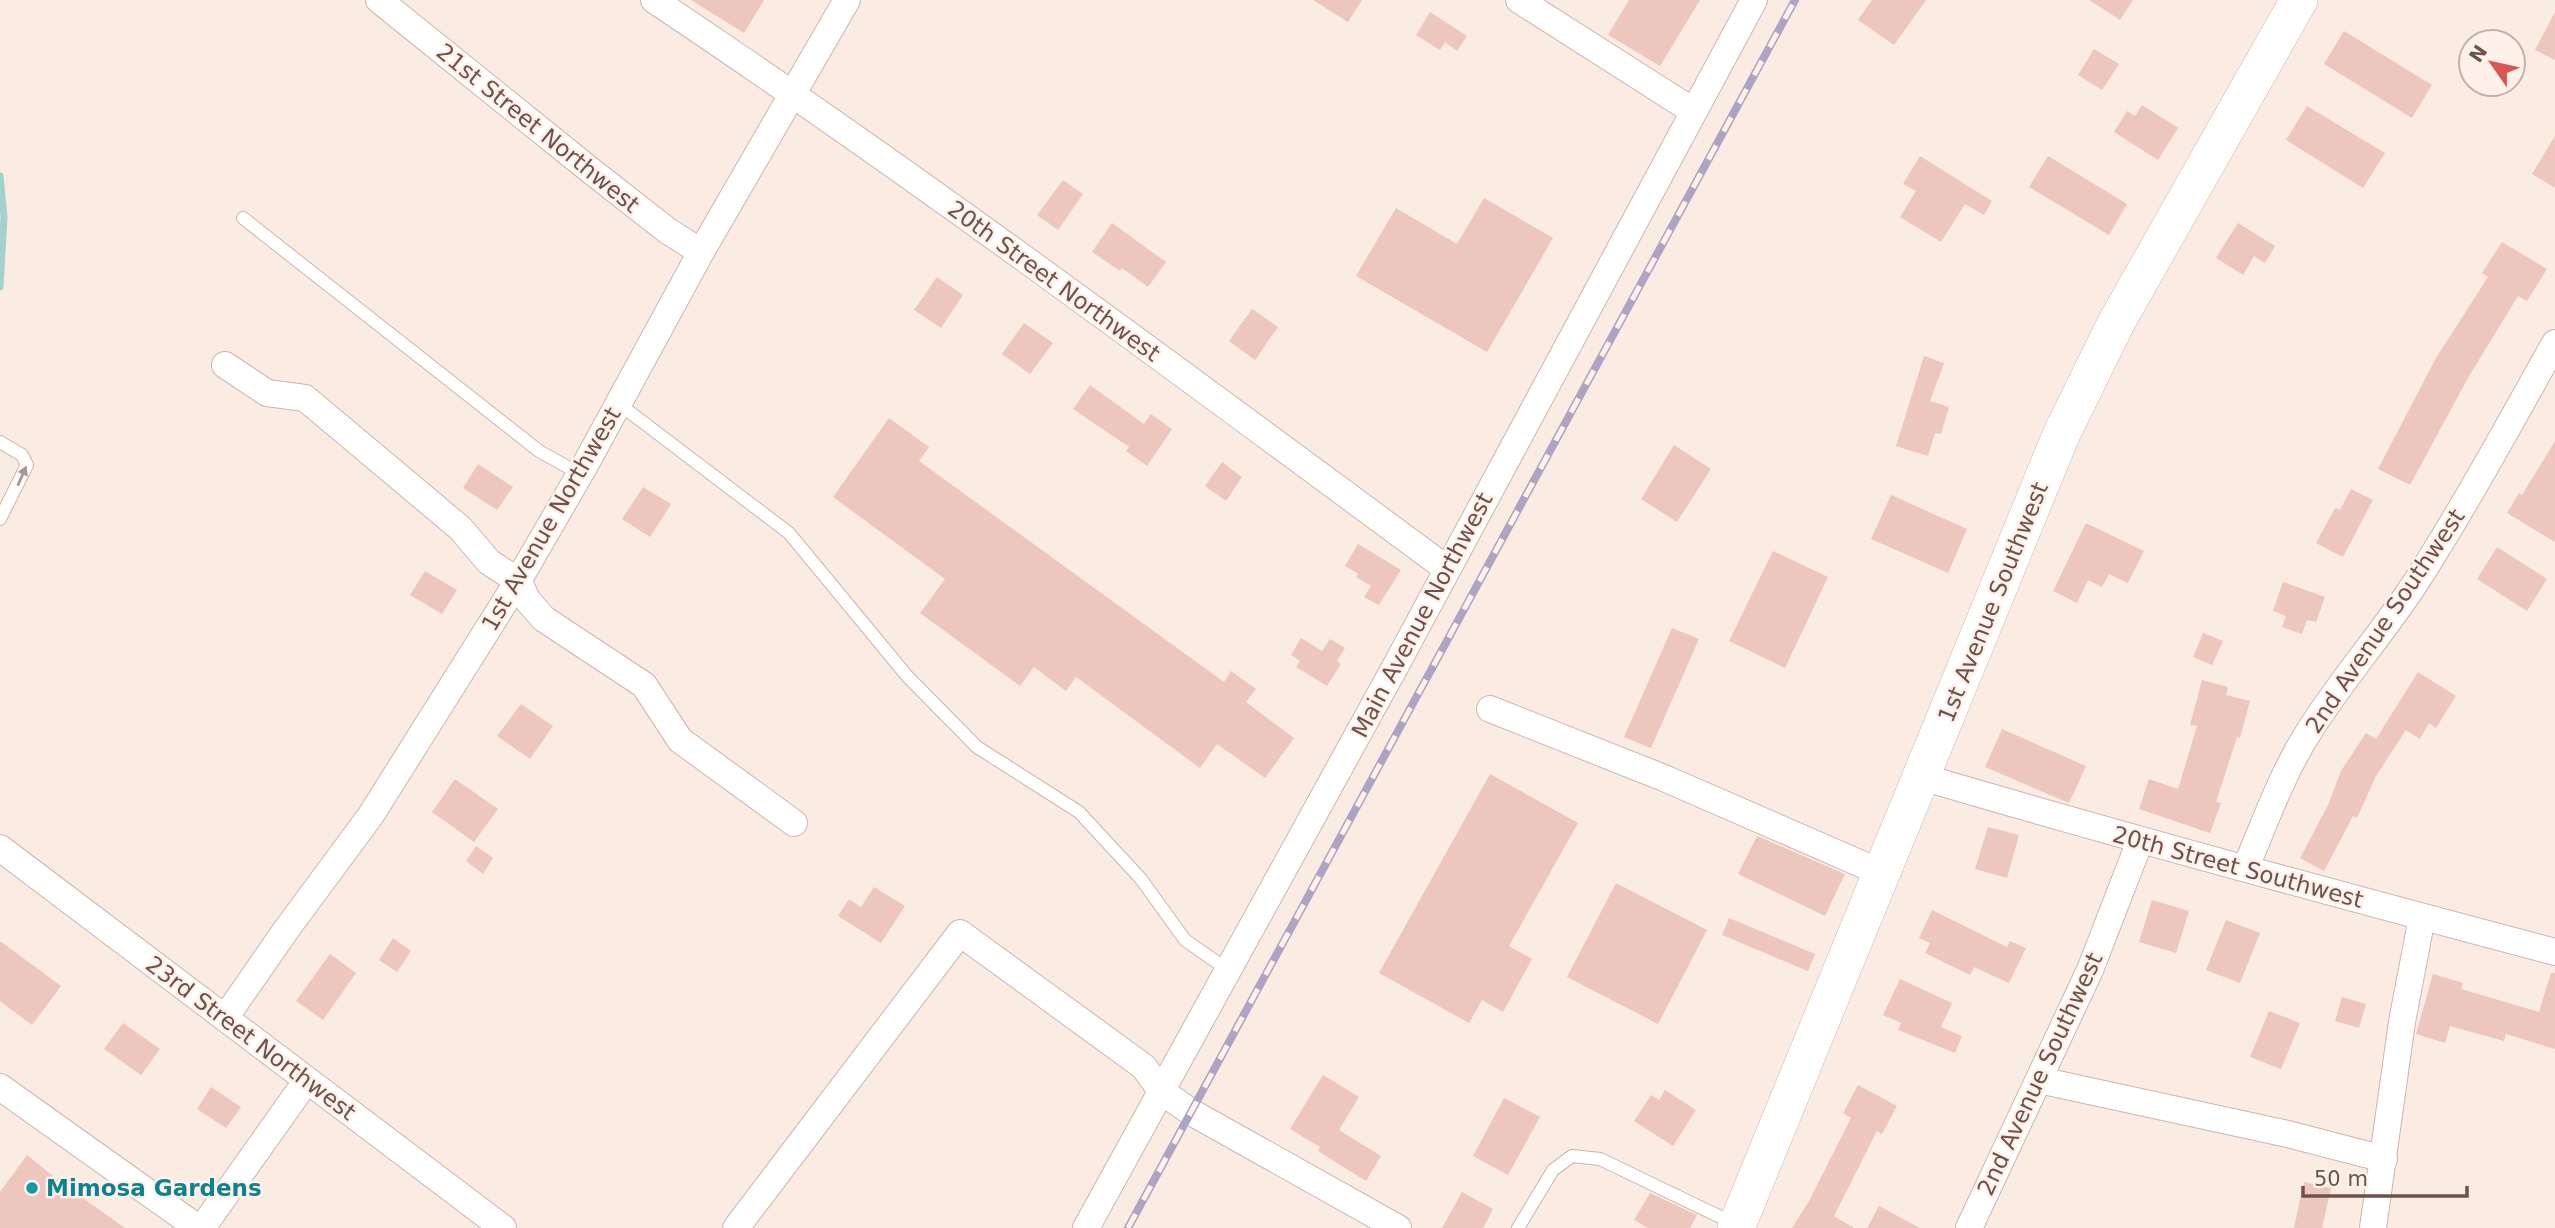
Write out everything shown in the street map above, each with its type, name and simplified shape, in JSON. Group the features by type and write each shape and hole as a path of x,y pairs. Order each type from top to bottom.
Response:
{"main road":[{"name":"1st Avenue Southwest","path":"1737,1226 2056,448 2091,370 2299,0"}],"street":[{"name":"21st Street Northwest","path":"379,0 619,193 668,231 701,251"},
{"name":"20th Street Northwest","path":"654,0 792,92 1057,282 1447,569"},
{"name":"1st Avenue Northwest","path":"225,1018 371,815 518,580 619,404 701,251 847,0"},
{"path":"1519,0 1693,111"},
{"name":"Main Avenue Northwest","path":"1086,1228 1447,569 1754,0"},
{"name":"2nd Avenue Southwest","path":"2246,867 2293,759 2307,734 2338,687 2414,585 2452,525 2555,343"},
{"path":"225,365 267,393 305,398 460,528 489,562 518,580 528,601 544,618 643,685 680,740 794,823"},
{"path":"1490,709 1664,778 1882,873"},
{"name":"20th Street Southwest","path":"1922,777 2140,841 2246,867 2312,889 2555,952"},
{"name":"2nd Avenue Southwest","path":"1969,1228 2090,970 2140,841"},
{"name":"23rd Street Northwest","path":"0,848 503,1228"},
{"path":"2373,1228 2402,1022 2422,917"},
{"path":"736,1228 960,933 1144,1067 1161,1090 1191,1112 1398,1228"},
{"path":"0,1087 200,1228 307,1080"},
{"path":"2039,1080 2288,1133 2384,1159"}],"lane":[{"path":"243,218 538,451 580,474"},
{"path":"619,404 789,533 907,676 977,747 1079,812 1141,879 1185,940 1228,970"},
{"path":"0,442 22,455 27,465 0,519"},
{"path":"1518,1228 1553,1170 1572,1156 1600,1159 1737,1226"}],"building":[{"path":"691,0 764,0 744,33"},
{"path":"1313,0 1362,0 1348,22"},
{"path":"1629,0 1700,0 1660,66 1608,35"},
{"path":"1872,0 1926,0 1894,45 1858,20"},
{"path":"2089,0 2133,0 2120,20"},
{"path":"1430,12 1467,36 1457,51 1445,42 1440,50 1416,35"},
{"path":"2555,12 2555,60 2535,50"},
{"path":"2344,31 2432,85 2412,118 2324,64"},
{"path":"2094,49 2119,64 2102,90 2078,75"},
{"path":"2142,105 2178,128 2158,160 2114,132 2127,111 2135,116"},
{"path":"2307,106 2385,153 2363,188 2286,140"},
{"path":"2555,136 2555,188 2532,174"},
{"path":"1920,156 1992,201 1984,215 1965,204 1941,242 1900,217 1916,191 1903,184"},
{"path":"2048,156 2127,204 2109,235 2029,187"},
{"path":"1063,180 1083,194 1058,230 1037,215"},
{"path":"1484,198 1553,238 1487,352 1356,276 1396,208 1457,244"},
{"path":"1112,223 1166,262 1148,287 1122,268 1120,271 1092,252"},
{"path":"2238,223 2275,246 2265,263 2254,256 2243,275 2216,258"},
{"path":"2502,242 2547,269 2527,301 2518,296 2469,376 2410,485 2378,469 2436,358 2488,277 2482,273"},
{"path":"937,277 963,295 941,328 914,310"},
{"path":"1252,309 1278,327 1255,360 1229,341"},
{"path":"1024,323 1053,343 1030,374 1002,354"},
{"path":"1924,356 1944,363 1930,401 1949,407 1941,434 1935,433 1928,456 1896,446"},
{"path":"1090,385 1144,424 1151,414 1172,429 1147,466 1126,451 1129,447 1073,409"},
{"path":"889,418 929,447 919,461 1224,682 1231,671 1256,689 1246,702 1294,738 1265,778 1217,744 1200,768 1076,677 1066,691 1034,667 1020,686 920,613 945,579 833,497"},
{"path":"2555,441 2555,542 2507,513 2519,493 2522,495"},
{"path":"1674,445 1711,469 1677,522 1641,499"},
{"path":"1222,462 1242,477 1226,501 1205,486"},
{"path":"478,464 513,487 497,510 463,488"},
{"path":"643,487 671,504 650,537 622,519"},
{"path":"2351,489 2373,500 2343,557 2316,543 2335,508 2340,510"},
{"path":"1891,495 1967,529 1948,573 1871,539"},
{"path":"2086,523 2144,551 2128,583 2109,574 2102,587 2088,580 2077,603 2053,591"},
{"path":"1358,544 1401,570 1379,605 1364,597 1371,586 1345,566"},
{"path":"2497,547 2547,579 2527,611 2477,579"},
{"path":"1773,551 1828,577 1785,668 1729,641"},
{"path":"425,571 457,590 442,614 410,595"},
{"path":"2283,582 2325,597 2316,622 2307,620 2302,634 2282,627 2286,616 2273,611"},
{"path":"1672,628 1699,639 1651,748 1624,737"},
{"path":"2203,633 2223,641 2212,665 2193,657"},
{"path":"1301,638 1322,651 1330,639 1345,648 1337,661 1341,664 1327,686 1296,667 1300,661 1291,655"},
{"path":"2418,672 2456,696 2436,728 2429,723 2420,739 2406,730 2376,776 2357,818 2353,816 2324,871 2300,858 2328,805 2341,771 2366,733 2376,739"},
{"path":"2202,680 2228,687 2226,695 2250,701 2240,738 2237,737 2216,802 2221,803 2210,833 2139,809 2149,779 2178,789 2197,726 2190,725"},
{"path":"521,704 553,726 530,759 497,736"},
{"path":"2002,729 2086,766 2069,803 1985,767"},
{"path":"1490,774 1578,823 1509,946 1532,959 1503,1012 1482,1000 1469,1023 1379,973"},
{"path":"455,779 498,809 474,842 432,812"},
{"path":"1988,827 2019,835 2007,878 1975,869"},
{"path":"1757,836 1845,874 1825,916 1738,874"},
{"path":"476,846 493,858 483,874 466,861"},
{"path":"1616,883 1707,930 1658,1024 1567,977"},
{"path":"874,887 905,906 881,943 838,916 849,899 861,907"},
{"path":"2152,900 2189,911 2176,953 2139,942"},
{"path":"1932,910 2007,947 2010,941 2026,948 2009,983 1974,967 1970,975 1925,953 1930,943 1919,938"},
{"path":"1729,918 1815,954 1808,971 1722,935"},
{"path":"2226,920 2260,933 2240,983 2206,970"},
{"path":"393,938 411,951 397,972 379,960"},
{"path":"0,941 61,986 32,1025 0,1001"},
{"path":"330,954 356,973 323,1020 296,1001"},
{"path":"2551,973 2555,973 2555,1049 2506,1034 2504,1041 2450,1026 2445,1043 2416,1034 2433,974 2463,983 2461,989 2539,1012"},
{"path":"1900,979 1952,1003 1941,1027 1962,1036 1955,1053 1898,1030 1901,1023 1883,1015"},
{"path":"2342,997 2366,1004 2359,1028 2335,1021"},
{"path":"2269,1011 2300,1023 2281,1069 2250,1057"},
{"path":"123,1023 160,1049 141,1075 104,1049"},
{"path":"1323,1075 1359,1097 1339,1130 1381,1156 1366,1181 1318,1151 1320,1147 1290,1129"},
{"path":"1858,1085 1897,1106 1882,1134 1877,1131 1834,1216 1854,1228 1792,1228 1809,1201 1851,1118 1843,1113"},
{"path":"211,1087 241,1107 226,1128 197,1109"},
{"path":"1665,1090 1696,1110 1673,1146 1634,1121 1651,1095 1659,1100"},
{"path":"1504,1098 1540,1117 1508,1175 1473,1156"},
{"path":"27,1155 125,1228 0,1228 0,1192"},
{"path":"2304,1182 2331,1188 2322,1228 2294,1228"},
{"path":"1462,1192 1493,1209 1483,1228 1442,1228"},
{"path":"1650,1193 1697,1215 1690,1228 1648,1228 1634,1220"},
{"path":"1879,1206 1920,1228 1867,1228"}],"waterway":[{"path":"0,176 4,217 0,287"}],"railway":[{"path":"1128,1228 1795,0"}],"place":[{"name":"Mimosa Gardens","path":"32,1188"}]}
